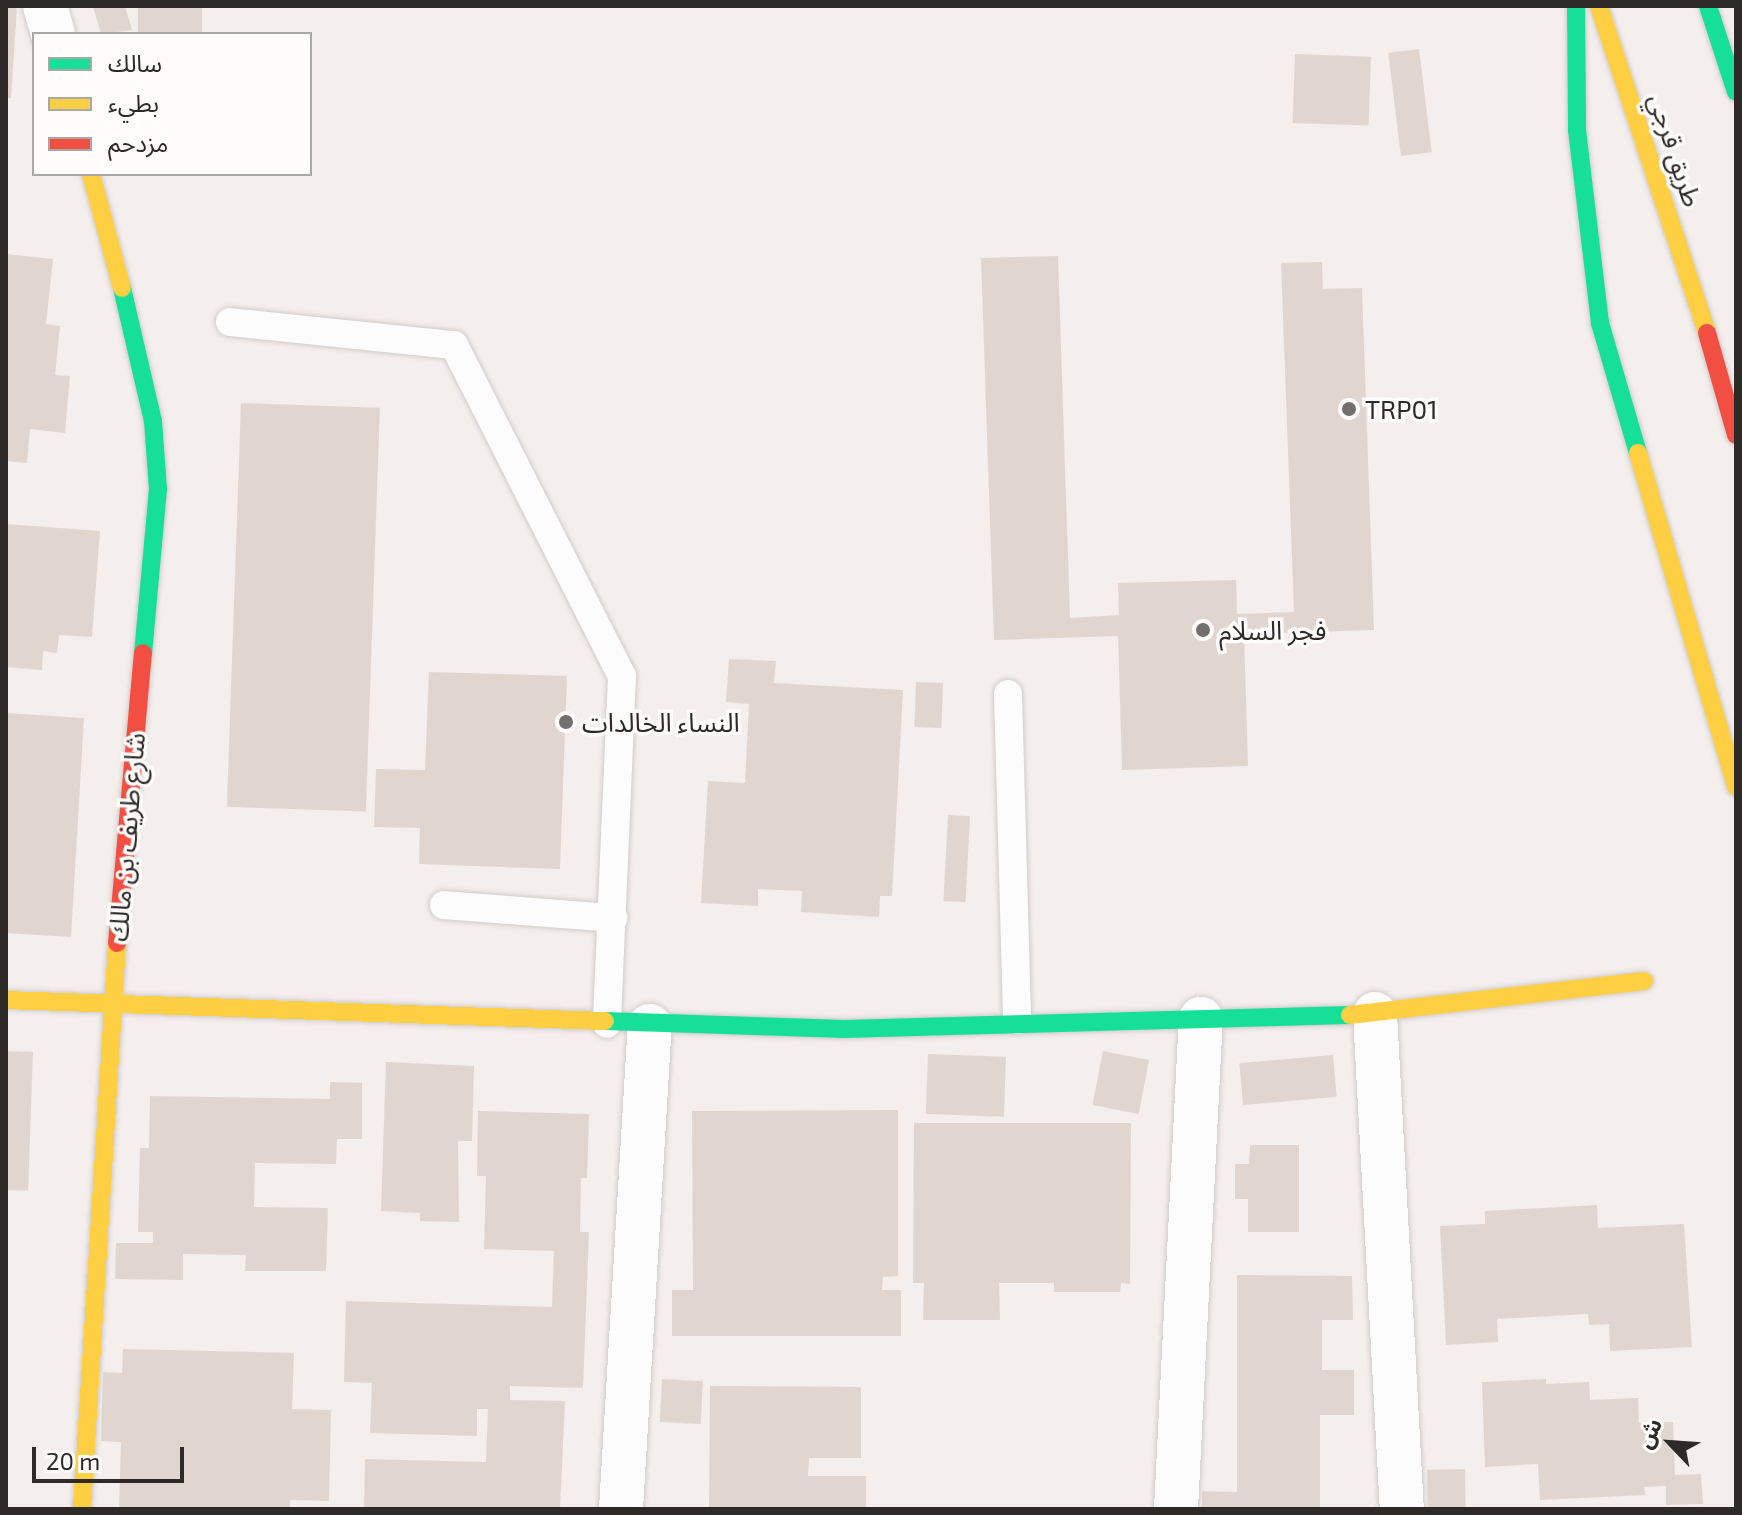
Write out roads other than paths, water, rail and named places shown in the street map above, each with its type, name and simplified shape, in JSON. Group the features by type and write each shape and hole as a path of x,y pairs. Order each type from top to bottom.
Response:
{"main road":[{"path":"1576,6 1577,130 1600,323 1736,787"},
{"name":"طريق قرجي","path":"1599,6 1701,311 1736,435"},
{"path":"1708,6 1736,92"},
{"name":"شارع طريف بن مالك","path":"82,1509 111,1004 158,489 153,421 138,345 92,176"},
{"path":"6,1000 628,1025 844,1029 1017,1020 1375,1014 1644,981"}],"street":[{"path":"45,6 52,32"},
{"path":"1375,1014 1402,1509"},
{"path":"1176,1509 1201,1019"},
{"path":"621,1509 628,1025"}],"lane":[{"path":"230,322 454,345 622,676 614,918 628,1025"},
{"path":"1008,694 1017,1020"},
{"path":"444,905 614,918"}],"place":[{"name":"TRP01","path":"1349,409"},
{"name":"فجر السلام","path":"1203,630"},
{"name":"النساء الخالدات","path":"566,722"}]}
